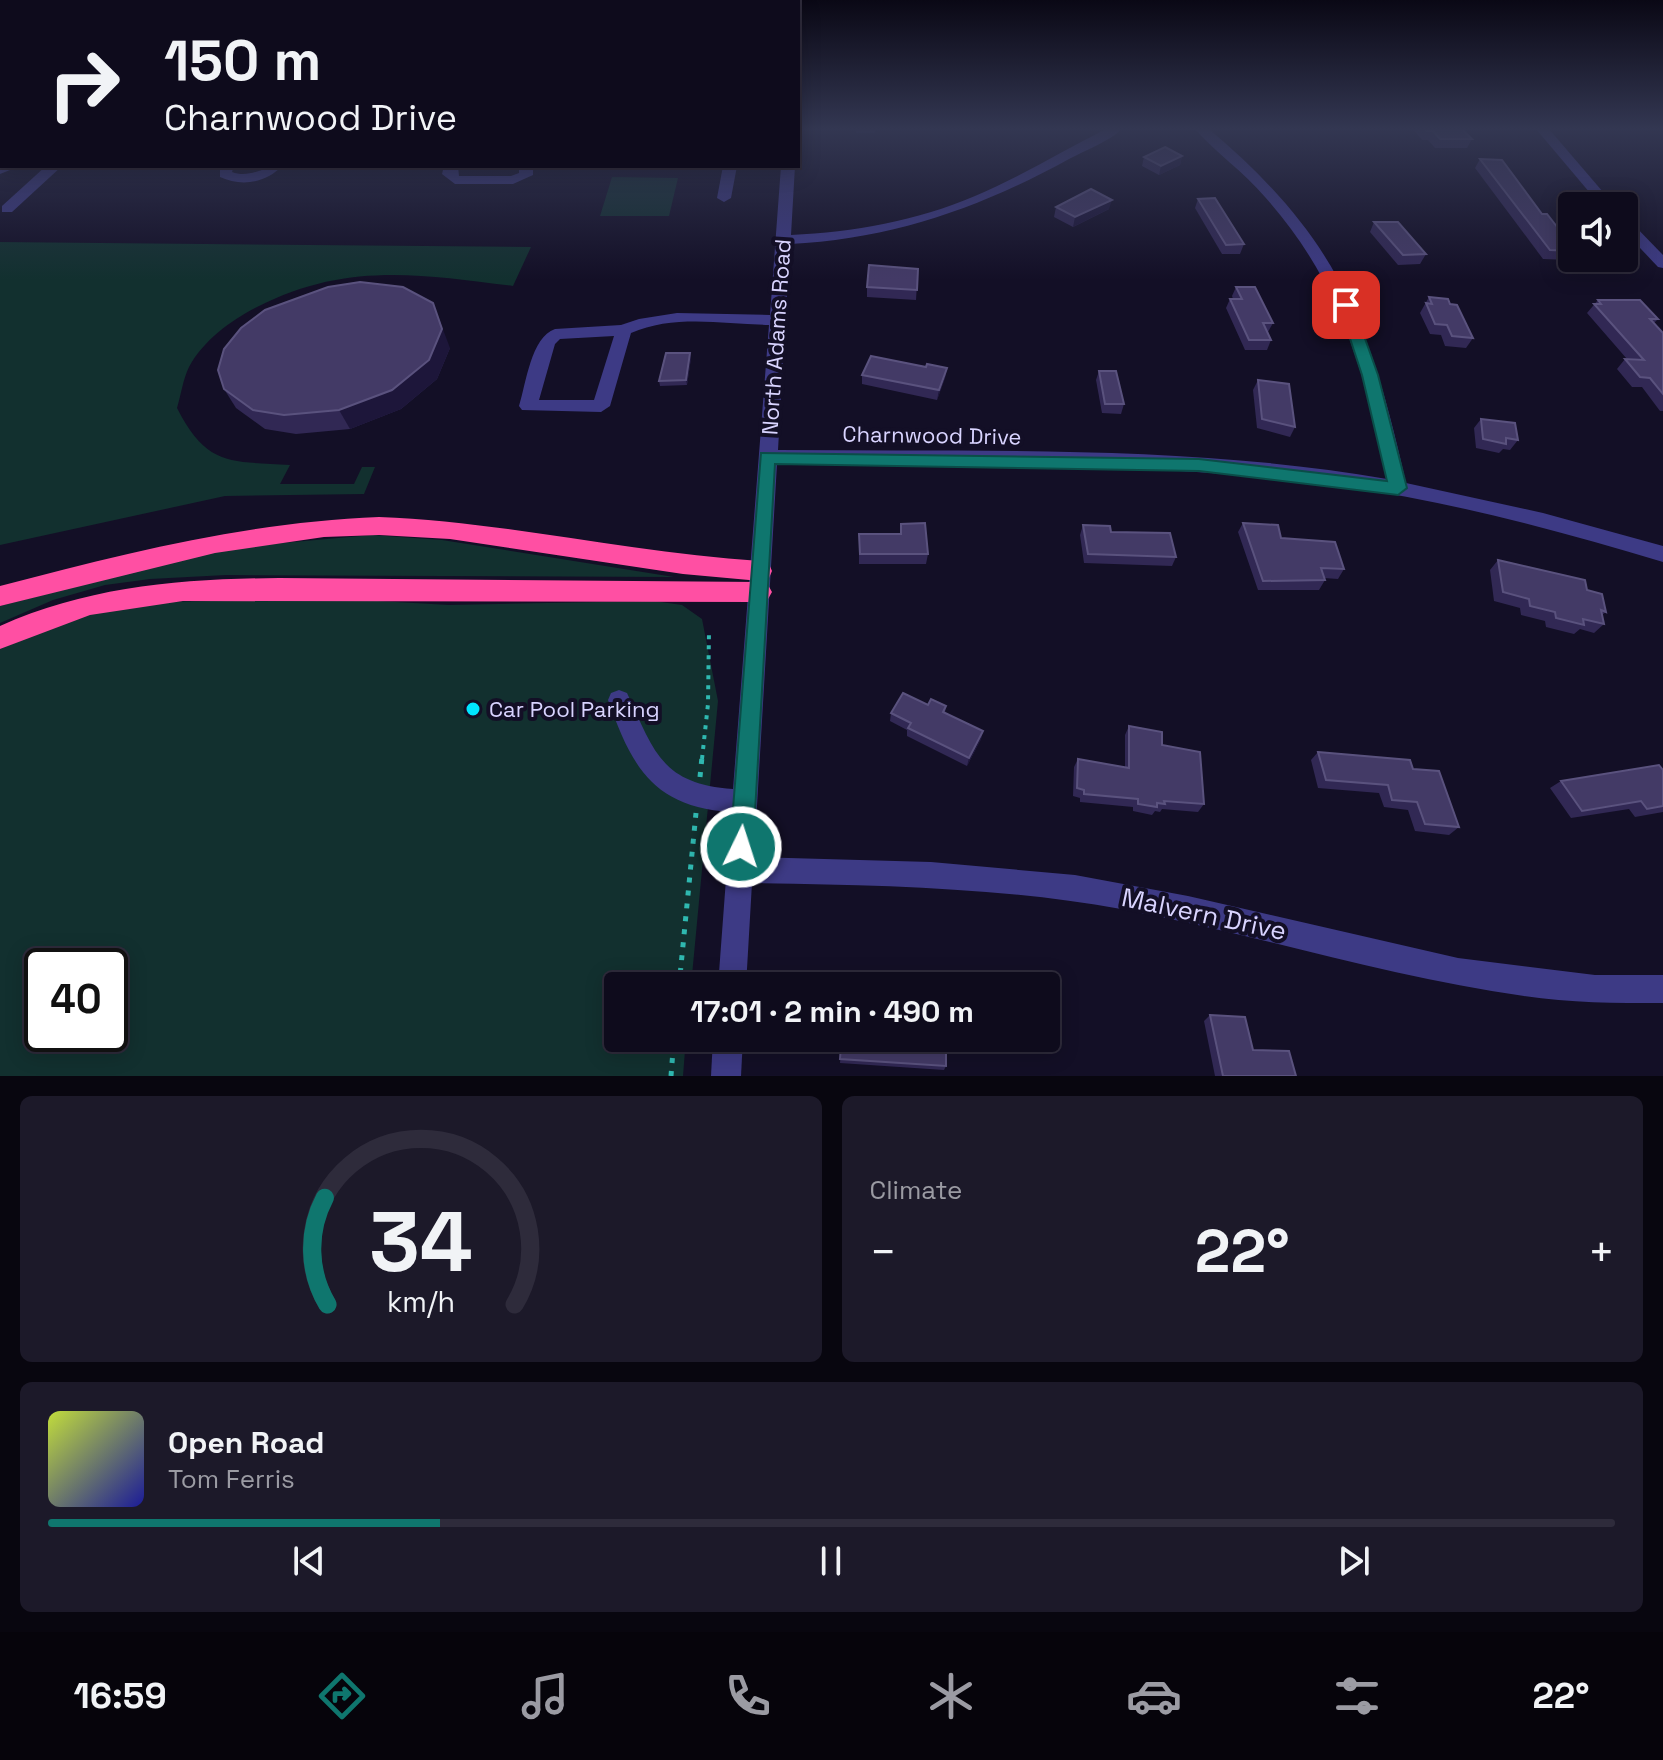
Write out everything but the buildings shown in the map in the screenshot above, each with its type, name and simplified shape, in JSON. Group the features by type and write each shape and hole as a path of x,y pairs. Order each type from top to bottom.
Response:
{"highway":[{"path":"0,596 218,541 285,531 362,526 435,528 667,563 759,582"},
{"path":"0,638 65,610 156,590 489,588 759,582"}],"street":[{"path":"7,209 37,179"},
{"path":"457,179 515,179"},
{"path":"724,198 728,179"},
{"name":"North Adams Road","path":"733,972 787,179"},
{"path":"782,240 865,232 940,214 1021,179"},
{"path":"1254,179 1276,200 1334,281 1355,326 1398,488"},
{"path":"1638,238 1663,264"},
{"path":"624,330 601,406 528,406 547,343 555,334 624,330 634,324 669,319 777,320"},
{"name":"Charnwood Drive","path":"767,457 1199,465 1398,488 1548,522 1663,554"},
{"path":"619,700 639,752 659,777 698,798 745,801"},
{"name":"Malvern Drive","path":"739,870 886,875 1117,895 1463,972 1611,992 1663,989"},
{"path":"726,1076 727,1052"}],"path":[{"path":"671,1076 673,1052"}],"green space":[{"path":"611,179 678,179 669,216 600,216"},
{"path":"0,242 531,247 513,286 383,275 352,277 289,293 237,318 218,332 195,357 185,377 177,408 188,427 210,451 236,461 290,465 280,484 354,484 362,467 375,467 364,494 225,496 0,545"},
{"path":"372,535 442,540 674,577 226,575 150,579 105,585 53,600 0,623 0,606 227,548"},
{"path":"343,599 449,605 654,601 682,605 702,619 718,701 692,972 604,972 604,1052 685,1052 683,1076 0,1076 0,649 84,614 150,602"}],"place":[{"name":"Car Pool Parking","path":"473,709"}],"route":[{"path":"741,847 767,457 1199,465 1307,475 1398,488 1370,375 1346,305"}]}
